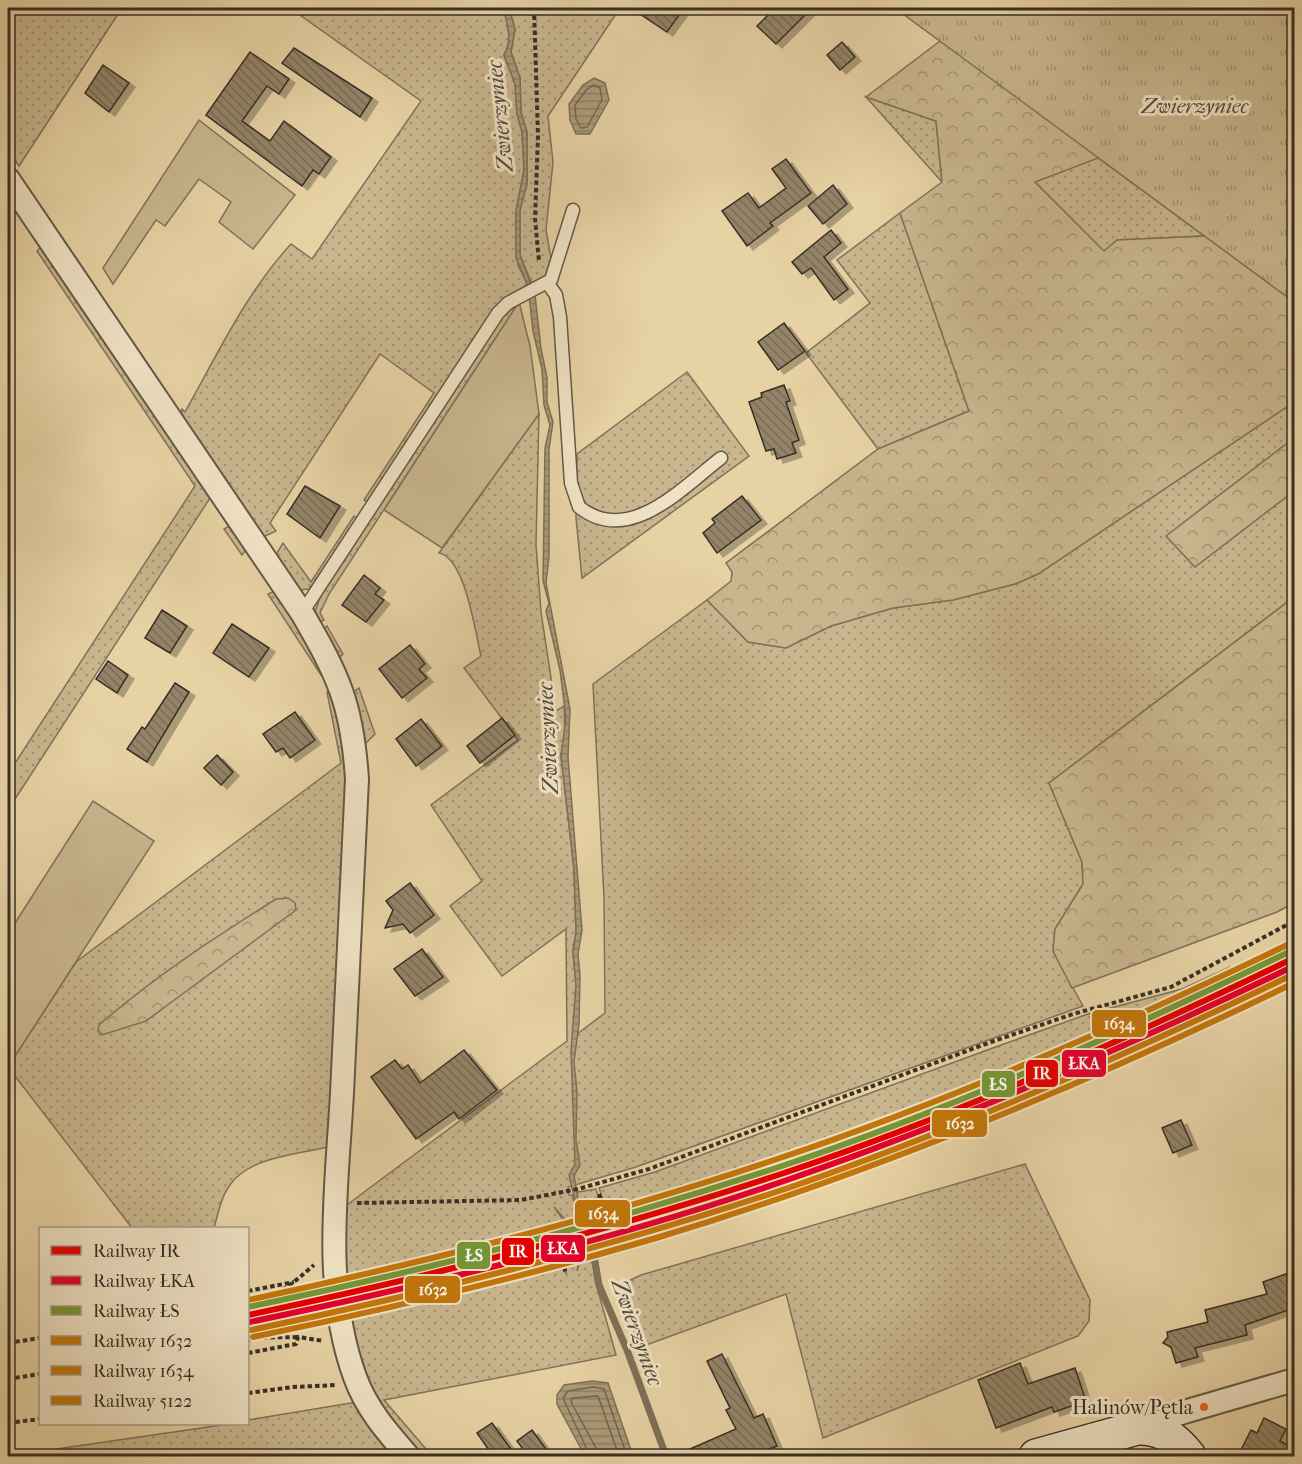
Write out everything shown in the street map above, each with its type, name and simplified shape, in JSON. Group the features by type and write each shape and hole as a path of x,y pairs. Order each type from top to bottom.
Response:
{"street":[{"path":"8,178 302,613 340,684 355,740 357,779 335,1259 346,1345 358,1385 377,1419 408,1456"},
{"path":"1152,1428 1169,1417 1294,1380"},
{"path":"1036,1456 1137,1428 1163,1431 1185,1451 1204,1407"}],"lane":[{"path":"302,613 498,313 523,294 543,286 557,268 573,210"},
{"path":"543,286 556,295 560,317 571,483 579,507 601,520 635,519 653,511 721,458"}],"path":[{"path":"534,8 538,136 535,219 543,286"},
{"path":"336,1203 502,1202 578,1190 649,1169 1074,1014 1171,987 1294,921"},
{"path":"599,1194 602,1203"},
{"path":"249,1304 268,1300 274,1294 283,1292 315,1264 335,1259"},
{"path":"564,1267 567,1274"},
{"path":"249,1291 296,1281"},
{"path":"249,1340 275,1335 283,1338 298,1337 346,1345"},
{"path":"249,1353 296,1344 298,1337"},
{"path":"8,1342 39,1338"},
{"path":"8,1378 39,1374"},
{"path":"249,1393 293,1386 358,1385"},
{"path":"8,1423 39,1419"}],"green space":[{"path":"8,8 122,8 19,166 8,149"},
{"path":"290,8 504,8 509,37 504,55 515,84 517,114 522,131 524,170 516,211 516,249 518,265 528,286 522,288 368,502 364,500 434,393 380,354 270,523 276,531 261,538 180,416 182,409 185,412 233,325 275,263 291,244 312,259 421,101"},
{"path":"509,8 620,8 548,116 553,162 546,230 552,264 547,275 532,284 520,255 520,210 527,184 527,132 521,112 520,78 511,52 515,29"},
{"path":"895,8 1294,8 1294,402 1038,574 1015,584 953,600 893,608 831,626 786,648 748,642 707,600 731,581 732,572 726,563 878,449 969,411 900,213 942,182 936,121 866,97 940,41","holes":["1098,158 1204,235 1117,240 1104,251 1035,182"]},
{"path":"895,8 1294,8 1294,302"},
{"path":"866,97 936,121 942,182"},
{"path":"199,120 295,195 253,249 219,222 231,202 199,179 165,226 156,220 113,284 103,268"},
{"path":"1098,157 1204,236 1117,240 1104,252 1035,182"},
{"path":"900,213 969,411 878,449 806,353 870,303 837,260"},
{"path":"43,245 212,495 8,810 8,774 195,486 37,251"},
{"path":"519,302 329,594 320,613 324,620 317,624 314,614 321,595 500,319"},
{"path":"519,302 530,346 539,414 442,548 384,510"},
{"path":"687,372 749,456 582,578 576,518 577,454"},
{"path":"1294,402 1294,438 1166,536 1195,567 1294,491 1294,597 1049,783 1082,862 1083,884 1055,929 1053,951 1083,1006 636,1167 568,1187 569,1195 572,1195 577,1210 587,1223 569,1229 567,1221 554,1207 564,1221 567,1232 346,1286 344,1207 567,1041 566,929 502,976 450,906 482,881 431,805 518,740 464,668 481,656 476,630 468,597 456,568 448,558 439,553 539,414 536,545 541,612 556,711 564,706 565,729 561,756 574,869 576,932 573,950 576,985 573,1037 605,1013 604,898 593,684 707,600 748,642 786,648 831,626 893,608 953,600 1015,584 1038,574"},
{"path":"1294,438 1294,491 1195,567 1166,536"},
{"path":"354,516 357,518 313,584 309,589 298,590 274,558 283,543 311,582"},
{"path":"233,524 248,547 242,555 224,529"},
{"path":"275,591 325,670 321,675 268,594"},
{"path":"1294,597 1294,903 1277,912 1072,988 1053,951 1055,929 1083,884 1082,862 1049,783"},
{"path":"327,626 343,654 341,656 337,656 321,631"},
{"path":"359,688 375,734 366,743 363,743 352,693"},
{"path":"335,690 348,779 328,1147 275,1158 249,1168 238,1176 224,1195 214,1227 131,1227 8,1067 76,962 341,763 327,692"},
{"path":"93,801 154,841 8,1067 8,934"},
{"path":"288,898 295,903 296,910 146,1021 102,1035 98,1031 99,1025 120,1007 185,959 276,899"},
{"path":"1294,940 1294,948 1165,1011 967,1097 900,1123 764,1170 599,1221 595,1211 595,1198 592,1212 595,1221 592,1222 589,1215 580,1209 576,1194 578,1192 596,1189 601,1205 604,1203 599,1188 655,1172 1088,1014 1182,989 1230,967 1231,972"},
{"path":"1025,1164 1090,1300 1089,1321 1078,1336 823,1438 786,1294 638,1348 622,1284 641,1275"},
{"path":"592,1259 595,1280 616,1355 384,1400 432,1456 419,1456 390,1423 364,1377 350,1316 466,1292 563,1266 566,1274 566,1266 578,1264 577,1271 579,1264"},
{"path":"357,1402 398,1456 8,1456 222,1425 249,1425 249,1420"}],"water":[{"path":"504,8 509,8 515,29 511,52 520,78 521,113 527,132 527,184 520,210 520,255 535,295 541,349 547,377 547,402 553,422 549,449 549,557 546,583 570,709 568,757 582,930 578,954 579,1024 574,1062 577,1091 576,1140 580,1165 574,1176 579,1205 592,1222 587,1223 577,1210 569,1175 575,1164 571,1051 576,985 573,953 576,932 574,869 561,756 566,718 560,670 546,611 549,603 543,581 545,448 550,425 544,405 542,369 533,331 528,286 516,258 516,211 524,170 522,132 517,114 515,84 504,55 509,37"},
{"path":"594,78 605,83 609,100 590,134 576,134 570,120 569,104 583,85"},
{"path":"592,1381 608,1383 633,1456 585,1456 557,1404 557,1395 564,1385"}],"building":[{"path":"631,8 684,8 667,32"},
{"path":"775,8 812,8 776,44 757,26"},
{"path":"842,42 855,57 840,70 827,55"},
{"path":"294,48 372,98 360,117 282,63"},
{"path":"250,52 289,79 279,94 267,86 242,121 270,141 284,121 331,157 319,174 313,170 302,186 206,115"},
{"path":"103,65 129,83 109,112 85,93"},
{"path":"786,159 811,193 770,223 773,226 747,246 722,211 748,193 759,208 786,188 772,169"},
{"path":"833,185 847,204 823,224 808,206"},
{"path":"831,230 841,243 824,257 848,289 834,300 811,268 802,274 792,262"},
{"path":"784,323 805,351 778,370 758,342"},
{"path":"784,385 790,401 786,402 799,440 792,443 796,453 777,459 774,449 766,451 749,402 762,397 761,393"},
{"path":"305,486 340,506 320,538 287,514"},
{"path":"742,496 761,520 717,553 703,533 715,523 712,519"},
{"path":"364,575 380,588 375,594 384,600 366,622 342,605"},
{"path":"162,610 187,626 170,653 145,638"},
{"path":"232,624 269,648 249,677 213,653"},
{"path":"410,645 425,664 419,669 427,678 402,698 379,669"},
{"path":"108,661 128,675 117,693 96,679"},
{"path":"175,683 189,692 147,762 127,749 142,727 145,729"},
{"path":"295,712 315,740 290,758 283,748 276,752 263,734"},
{"path":"502,718 515,735 480,763 467,746"},
{"path":"421,719 442,746 416,766 396,739"},
{"path":"217,755 233,772 221,785 204,768"},
{"path":"410,883 434,915 410,933 403,924 385,928 393,910 386,901"},
{"path":"422,949 443,977 415,996 394,969"},
{"path":"464,1050 497,1090 459,1119 454,1112 416,1139 371,1077 395,1060 402,1069 408,1065 420,1083"},
{"path":"1181,1120 1192,1145 1173,1153 1162,1128"},
{"path":"1294,1271 1294,1308 1245,1325 1247,1335 1195,1348 1198,1357 1176,1363 1171,1347 1163,1343 1168,1337 1167,1332 1208,1322 1205,1310 1267,1294 1263,1282"},
{"path":"722,1354 754,1418 763,1414 777,1446 752,1456 674,1456 736,1429 726,1410 730,1408 707,1361"},
{"path":"1020,1363 1028,1384 1075,1368 1086,1401 1054,1412 1052,1407 996,1428 978,1380"},
{"path":"1264,1418 1286,1429 1280,1441 1294,1449 1294,1456 1238,1456 1251,1430 1257,1433"},
{"path":"492,1423 516,1456 493,1456 477,1433"},
{"path":"532,1430 551,1456 528,1456 517,1441"}],"waterway":[{"name":"Zwierzyniec","path":"585,1216 588,1220 599,1285 627,1350 666,1456"}],"rail line":[{"name":"1634","path":"249,1300 382,1270 581,1220 777,1159 908,1112 1036,1060 1287,945"},
{"name":"ŁS","path":"249,1307 382,1278 515,1245 648,1208 779,1167 910,1120 974,1094 1165,1011 1291,951"},
{"name":"IR","path":"249,1315 517,1252 649,1215 781,1174 977,1101 1168,1018 1294,958"},
{"name":"ŁKA","path":"250,1322 520,1260 654,1223 787,1180 852,1157 1044,1080 1170,1025 1294,966"},
{"name":"1632","path":"251,1330 522,1267 655,1230 788,1188 981,1115 1170,1033 1294,974"},
{"name":"5122","path":"253,1337 506,1279 656,1238 738,1212 901,1155 981,1123 1138,1056 1294,983"}],"place":[{"name":"Halinów/Pętla","path":"1204,1407"}]}
